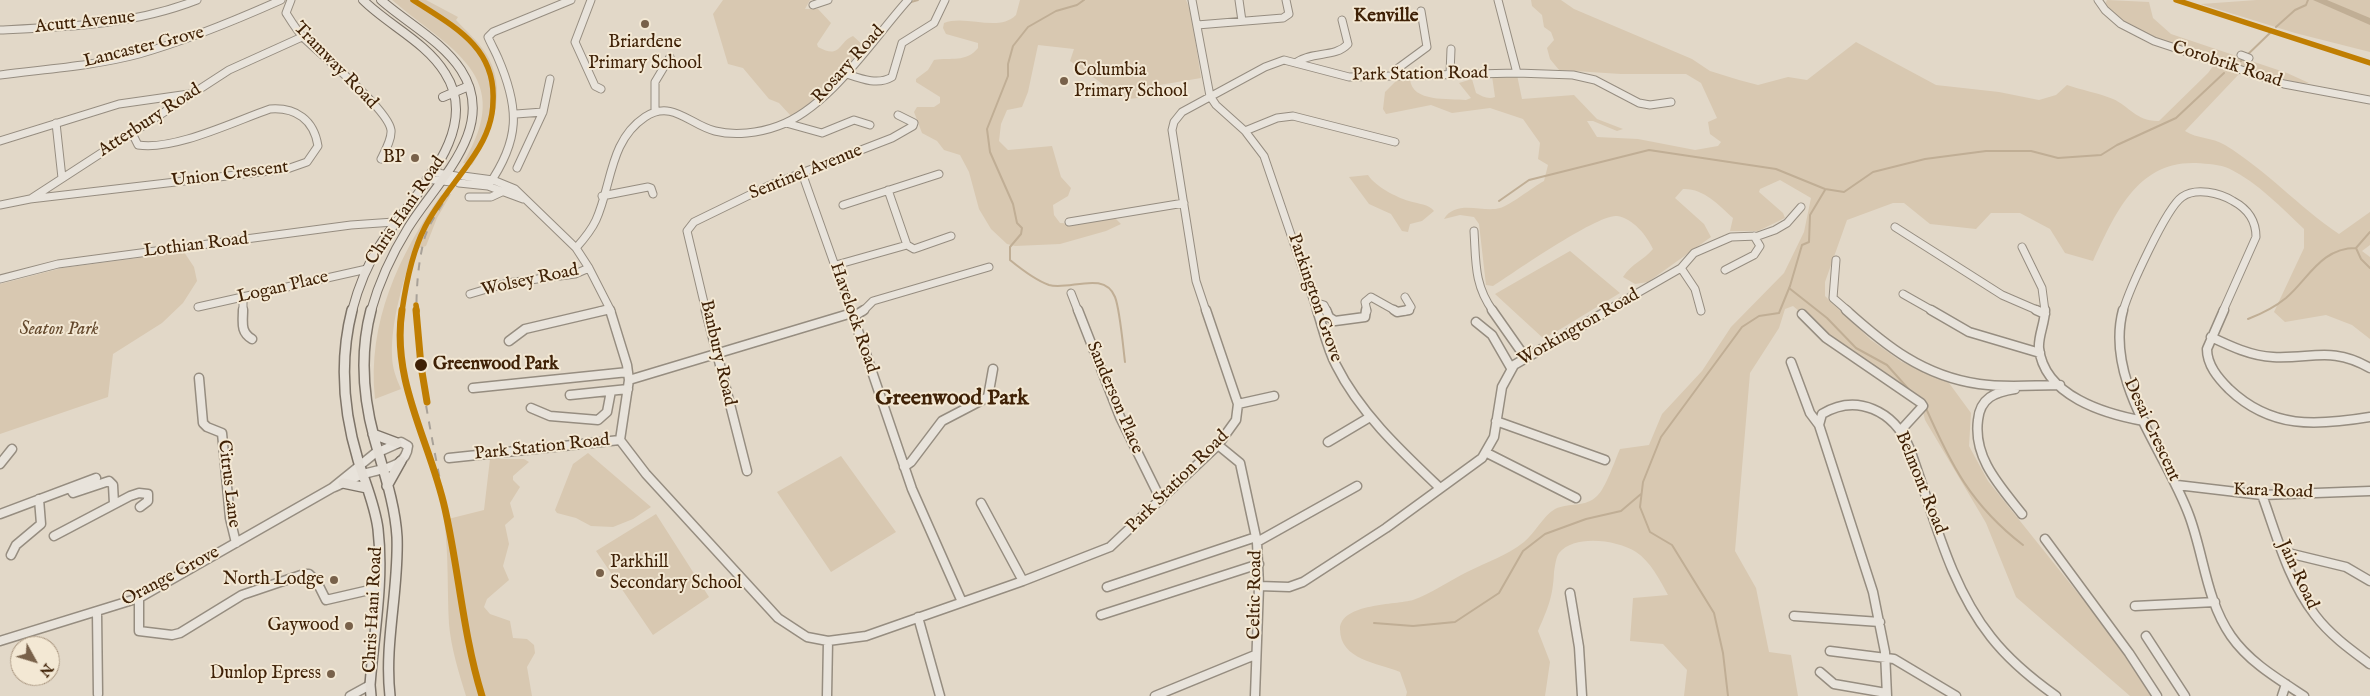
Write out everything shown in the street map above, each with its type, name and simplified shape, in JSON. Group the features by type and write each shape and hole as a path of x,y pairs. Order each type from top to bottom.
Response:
{"main road":[{"name":"Chris Hani Road","path":"363,0 378,15 402,32 436,61 445,72 455,93 458,107 456,126 448,147 429,176 394,222 367,269 347,329 342,385 349,430 378,528 380,552 371,691"},
{"name":"Chris Hani Road","path":"381,0 452,59 463,73 469,86 473,106 468,134 461,150 414,218 390,262 369,320 364,354 364,381 373,434 396,522 397,539 390,696"},
{"path":"402,32 419,31"},
{"path":"443,97 469,86"},
{"path":"373,434 397,443"},
{"path":"387,486 401,462"},
{"path":"343,483 367,488"}],"street":[{"name":"Acutt Avenue","path":"0,30 121,21 163,13 196,0"},
{"name":"Lancaster Grove","path":"0,75 90,64 138,54 209,32 281,0"},
{"name":"Tramway Road","path":"291,0 286,12 302,37 347,76 387,121 391,130 390,139 381,159"},
{"path":"491,183 513,142 516,114 504,72 488,39 493,32 571,0"},
{"path":"591,0 575,39 595,86 601,89"},
{"path":"812,6 828,0"},
{"name":"Rosary Road","path":"655,112 677,112 706,128 726,132 748,132 786,123 817,103 908,0"},
{"path":"844,73 872,81 882,81 890,77 895,71 900,48 904,40 938,19 945,0"},
{"path":"1192,0 1210,96"},
{"path":"1239,0 1242,21"},
{"path":"1197,25 1285,17 1289,14 1286,0"},
{"path":"1498,0 1517,73"},
{"name":"Corobrik Road","path":"2098,0 2105,10 2121,24 2154,41 2284,84 2370,100"},
{"path":"1395,76 1397,69 1427,47 1421,11"},
{"path":"1297,62 1308,55 1340,51 1345,48 1348,44 1342,20"},
{"name":"Atterbury Road","path":"0,205 30,199 238,65 302,37"},
{"path":"1450,74 1451,49"},
{"path":"2241,55 2250,58"},
{"path":"576,248 588,236 594,226 609,170 617,149 637,123 655,112 653,84 660,68 670,57"},
{"name":"Park Station Road","path":"449,458 569,447 620,440 646,474 778,618 807,637 828,641 866,636 1023,581 1110,547 1218,445 1236,420 1238,404 1196,281 1172,130 1173,124 1182,112 1271,64 1284,60 1297,62 1341,76 1517,73 1584,76 1639,103 1650,105 1671,102"},
{"path":"517,168 543,112 550,79"},
{"path":"0,141 123,103 191,94"},
{"name":"Parkington Grove","path":"1210,96 1216,105 1245,131 1264,156 1335,363 1355,397 1370,417 1394,444 1440,488"},
{"name":"Union Crescent","path":"30,199 287,169 307,162 318,146 317,136 311,124 295,111 283,108 270,109 197,135 150,148 138,145 132,133"},
{"path":"516,114 543,112"},
{"name":"Sentinel Avenue","path":"688,235 690,226 694,222 768,186 892,138 913,126 914,123 898,115"},
{"path":"1245,131 1276,118 1293,116 1395,142"},
{"path":"786,123 822,133 854,120 870,125"},
{"path":"56,123 62,178"},
{"name":"Havelock Road","path":"802,173 836,265 904,467 962,602"},
{"path":"843,204 939,174"},
{"path":"429,176 491,183 515,189 576,248 610,308 629,376 620,440"},
{"path":"491,183 525,200"},
{"path":"602,196 648,187 651,188 652,194"},
{"path":"888,190 907,245"},
{"path":"469,197 491,197 504,191"},
{"name":"Desai Crescent","path":"2304,696 2286,684 2238,645 2223,622 2177,485 2144,421 2125,375 2120,344 2121,317 2128,294 2174,206 2184,195 2194,192 2213,194 2231,200 2249,213 2257,227 2256,237 2211,337 2206,354 2216,374 2235,395 2260,411 2286,421 2302,424 2328,424 2370,418"},
{"path":"1069,222 1184,203"},
{"name":"Workington Road","path":"1487,453 1492,443 1500,392 1511,368 1525,358 1681,268 1694,253 1736,236 1754,236 1775,230 1787,222 1801,207"},
{"name":"Lothian Road","path":"0,279 64,263 351,225 394,222"},
{"path":"1895,227 2002,295 2046,314"},
{"path":"1474,231 1477,274 1482,296 1525,358"},
{"name":"Banbury Road","path":"688,235 718,353 731,414 747,471"},
{"path":"836,265 907,245 914,248 951,236"},
{"path":"1725,270 1757,252 1760,246 1754,236"},
{"path":"2022,247 2041,283 2046,314 2040,338 2040,353 2045,365 2062,386 2077,399 2099,410 2144,421"},
{"path":"1836,260 1833,298 1864,328 1897,354 1944,375 1970,383 1994,385 2026,383 2062,386"},
{"name":"Wolsey Road","path":"470,294 507,283 575,274 589,268"},
{"path":"473,388 629,376 861,313 871,303 880,299 989,268"},
{"path":"1681,268 1696,289 1701,311"},
{"name":"Logan Place","path":"198,308 367,269"},
{"name":"Sanderson Place","path":"1071,293 1120,416 1161,500"},
{"path":"1902,294 1969,332 2040,353"},
{"path":"243,297 243,330 245,335 252,339"},
{"path":"1314,302 1324,305 1329,317 1335,321 1365,317 1367,314 1365,302 1371,297 1376,298 1397,312 1408,311 1411,307 1405,297"},
{"path":"509,341 525,329 610,308"},
{"path":"1802,314 1826,338 1921,402 1923,406 1901,430"},
{"path":"1476,322 1482,325 1490,334 1511,368"},
{"path":"2211,337 2242,350 2266,356 2335,353 2353,358 2370,368"},
{"path":"1791,362 1810,413 1819,425 1873,592 1885,656 1887,694 1834,684 1820,672"},
{"path":"904,467 911,462 942,421 988,397 993,369"},
{"name":"Citrus Lane","path":"199,378 203,423 207,427 222,433 230,518 236,543"},
{"path":"2022,514 1998,484 1982,457 1978,432 1980,405 1994,394 2007,390 2062,386"},
{"path":"570,395 628,389"},
{"path":"531,408 550,416 598,420 607,412 611,391"},
{"path":"1238,404 1274,396"},
{"name":"Belmont Road","path":"1819,425 1822,414 1828,410 1842,404 1851,404 1879,411 1901,430 1961,586 1974,613 2004,653 2032,679 2056,696"},
{"path":"1328,442 1370,417"},
{"path":"1496,421 1605,460"},
{"path":"397,443 404,443 409,448 401,462"},
{"name":"Orange Grove","path":"332,488 343,483 361,470 378,453 397,443"},
{"name":"Celtic Road","path":"1218,445 1240,463 1256,539 1259,586 1255,696"},
{"path":"0,464 12,449"},
{"path":"1259,586 1290,587 1303,582 1386,528 1487,453 1576,498"},
{"name":"Orange Grove","path":"0,641 139,598 361,470 383,470 401,462"},
{"path":"0,514 96,478"},
{"path":"70,488 70,492 76,492 109,481 113,485 114,504"},
{"name":"Kara Road","path":"2177,485 2262,494 2370,491"},
{"path":"1107,588 1256,539 1357,486"},
{"path":"54,536 135,494 148,494 148,501 140,507"},
{"name":"Jain Road","path":"2262,494 2300,589 2316,616 2333,634 2370,664"},
{"path":"12,556 16,545 41,524 40,499"},
{"path":"981,503 1023,581"},
{"path":"2045,539 2129,654 2156,696"},
{"path":"2284,552 2341,566 2370,580"},
{"path":"1101,615 1259,564"},
{"path":"139,598 139,631 172,634 184,630 242,595 304,574 310,574 317,582 326,600 378,588"},
{"path":"1570,592 1579,647 1582,696"},
{"path":"2135,606 2215,602"},
{"path":"97,612 98,694"},
{"path":"1794,616 1880,622"},
{"path":"918,617 940,696"},
{"path":"2146,636 2185,696"},
{"path":"827,696 828,641"},
{"path":"1830,651 1885,656 1899,661 1956,696"},
{"path":"1154,696 1255,655"},
{"path":"2282,696 2286,684"},
{"path":"350,696 371,691"}],"green space":[{"path":"392,0 426,0 458,17 456,20 482,48 492,66 496,80 497,95 492,124 472,165 463,163 478,133 483,107 480,86 470,67 454,50"},
{"path":"723,0 810,0 805,9 818,9 831,23 817,44 818,47 825,51 835,51 853,36 863,45 831,85 811,103 791,116 779,103 769,99 743,68 728,64 713,14"},
{"path":"1020,0 1186,0 1191,12 1201,78 1154,86 1154,96 1129,99 1114,95 1107,87 1070,61 1074,49 1038,45 1028,92 1022,107 1007,110 1001,124 999,141 1008,150 1052,146 1061,177 1071,188 1068,196 1053,205 1054,215 1060,223 1075,224 1115,218 1121,224 1106,231 1060,244 1015,246 1007,244 991,229 979,209 969,172 960,155 944,150 937,141 922,133 914,112 917,107 934,107 940,103 940,97 916,82 916,79 928,70 934,60 963,58 978,48 978,43 946,34 943,28 944,23 962,20 1000,23 1016,15"},
{"path":"1531,0 1561,0 1574,9 1692,59 1710,71 1758,85 1788,77 1807,80 1856,42 1936,85 1999,92 2039,100 2056,95 2067,85 2113,99 2145,119 2159,121 2214,65 2240,73 2185,131 2220,142 2240,155 2339,234 2370,212 2370,245 2362,251 2370,257 2370,339 2352,325 2326,315 2285,322 2274,312 2304,248 2304,229 2260,189 2240,175 2222,166 2196,163 2176,165 2158,171 2143,181 2120,209 2093,261 2065,253 2050,229 2020,213 1991,213 1976,229 1930,224 1904,203 1893,203 1847,220 1825,282 1825,296 1871,340 1902,362 1949,383 1971,413 1969,446 1988,481 2109,632 2151,696 2130,696 2016,597 1986,523 1925,420 1921,404 1832,339 1793,306 1785,309 1779,328 1750,373 1735,551 1756,588 1769,652 1791,655 1798,696 1684,696 1687,670 1663,644 1630,641 1633,598 1668,595 1646,560 1628,548 1608,542 1585,541 1575,543 1566,547 1557,557 1551,596 1538,631 1550,662 1545,696 1406,696 1407,692 1400,672 1362,659 1346,648 1340,629 1343,620 1349,614 1370,607 1413,600 1427,594 1517,547 1555,509 1582,504 1597,496 1607,481 1620,449 1649,445 1662,414 1702,371 1731,327 1784,273 1804,232 1811,198 1780,180 1760,189 1759,192 1783,213 1785,218 1758,231 1730,231 1733,218 1722,208 1704,194 1690,189 1683,189 1675,198 1704,224 1711,237 1648,282 1635,284 1623,277 1653,249 1639,228 1629,220 1617,216 1607,218 1575,233 1493,286 1486,285 1479,224 1474,217 1460,215 1444,219 1449,213 1463,208 1493,209 1504,207 1544,181 1548,165 1538,159 1540,143 1523,119 1490,108 1452,113 1431,105 1386,114 1383,109 1385,92 1397,80 1410,79 1412,87 1424,96 1466,100 1471,98 1459,83 1472,79 1476,93 1492,98 1495,97 1492,76 1517,75 1522,99 1574,95 1597,119 1623,129 1617,131 1593,121 1587,121 1597,137 1638,139 1695,150 1718,146 1721,142 1710,134 1708,122 1717,118 1701,83 1686,74 1621,74 1559,70 1550,59 1547,48 1554,40 1551,32 1544,27 1542,15 1532,6"},
{"path":"2107,0 2149,2 2153,18 2171,34 2287,73 2309,83 2296,82 2250,70 2147,34 2118,18 2105,4"},
{"path":"2257,0 2370,0 2370,52 2295,33 2201,4"},
{"path":"1368,175 1376,184 1392,194 1426,206 1434,211 1422,221 1410,224 1408,232 1402,231 1391,214 1369,204 1349,177"},
{"path":"451,194 437,218 426,246 413,250 402,289 392,342 393,364 401,389 375,399 376,343 381,316 389,291 412,241 426,218 441,195"},
{"path":"1570,251 1620,293 1544,339 1495,294"},
{"name":"Seaton Park","path":"184,252 194,267 197,281 183,303 162,323 113,354 108,397 0,434 0,284 62,268"},
{"path":"588,453 651,507 633,519 613,527 591,526 576,518 557,513 555,510 573,464"},
{"path":"841,456 896,532 831,572 777,492"},
{"path":"490,459 524,459 529,462 513,476 513,480 520,487 510,503 514,517 505,525 509,544 503,566 509,580 487,599 484,607 490,614 510,621 513,638 527,639 534,645 535,653 527,667 532,696 466,696 452,642 449,624 444,520 484,510"},
{"path":"656,514 709,597 653,635 596,551"}],"waterway":[{"path":"911,2 918,0"},
{"path":"1084,0 1077,5 1056,11 1028,27 1013,46 1008,64 1008,76 987,129 990,152 1013,204 1017,223 1022,228 1021,234 1010,247 1010,260 1023,271 1049,285 1066,286 1095,283 1110,289 1115,297 1118,310 1125,362"},
{"path":"2276,27 2295,10 2306,5 2308,0"},
{"path":"2318,0 2370,22"},
{"path":"2241,61 2271,32"},
{"path":"1499,201 1529,180 1649,150 1776,169 1825,189 1844,192 1873,172 1925,159 1986,151 2031,151 2058,158 2101,155 2117,145 2176,118 2224,73"},
{"path":"1789,288 1802,245 1809,242 1810,215 1825,190"},
{"path":"2356,248 2370,232"},
{"path":"2248,319 2268,310 2286,298 2316,266 2334,253 2344,249 2356,248"},
{"path":"2356,248 2361,259 2370,268"},
{"path":"1728,696 1723,653 1714,613 1672,545 1650,532 1640,507 1643,482 1661,437 1742,327 1759,316 1779,313 1789,288"},
{"path":"1789,288 1827,318 1856,348 1887,365 1913,394"},
{"path":"1925,406 1944,447 1964,483 1989,515 2023,545"},
{"path":"1374,623 1413,626 1455,622 1499,593 1523,551 1545,534 1586,519 1621,511 1641,494"}],"railway":[{"path":"2207,10 2370,63"},
{"path":"445,508 422,376 416,309 418,276 423,244 431,224 449,193"}],"transit line":[{"path":"413,0 452,26 475,46 491,72 494,87 493,110 487,132 464,171 425,227 417,247 403,305 399,335 399,350 404,382 441,490 450,531 469,650 482,696"},
{"path":"2176,0 2370,63"},
{"path":"416,305 421,366 427,402"}],"place":[{"name":"Briardene Primary School","path":"645,24"},
{"name":"Columbia Primary School","path":"1064,81"},
{"name":"BP","path":"415,158"},
{"name":"Greenwood Park","path":"421,365"},
{"name":"Parkhill Secondary School","path":"600,573"},
{"name":"North Lodge","path":"334,580"},
{"name":"Gaywood","path":"349,626"},
{"name":"Dunlop Epress","path":"331,674"}],"district":[{"name":"Kenville","path":"1386,17"},
{"name":"Greenwood Park","path":"952,399"}]}
